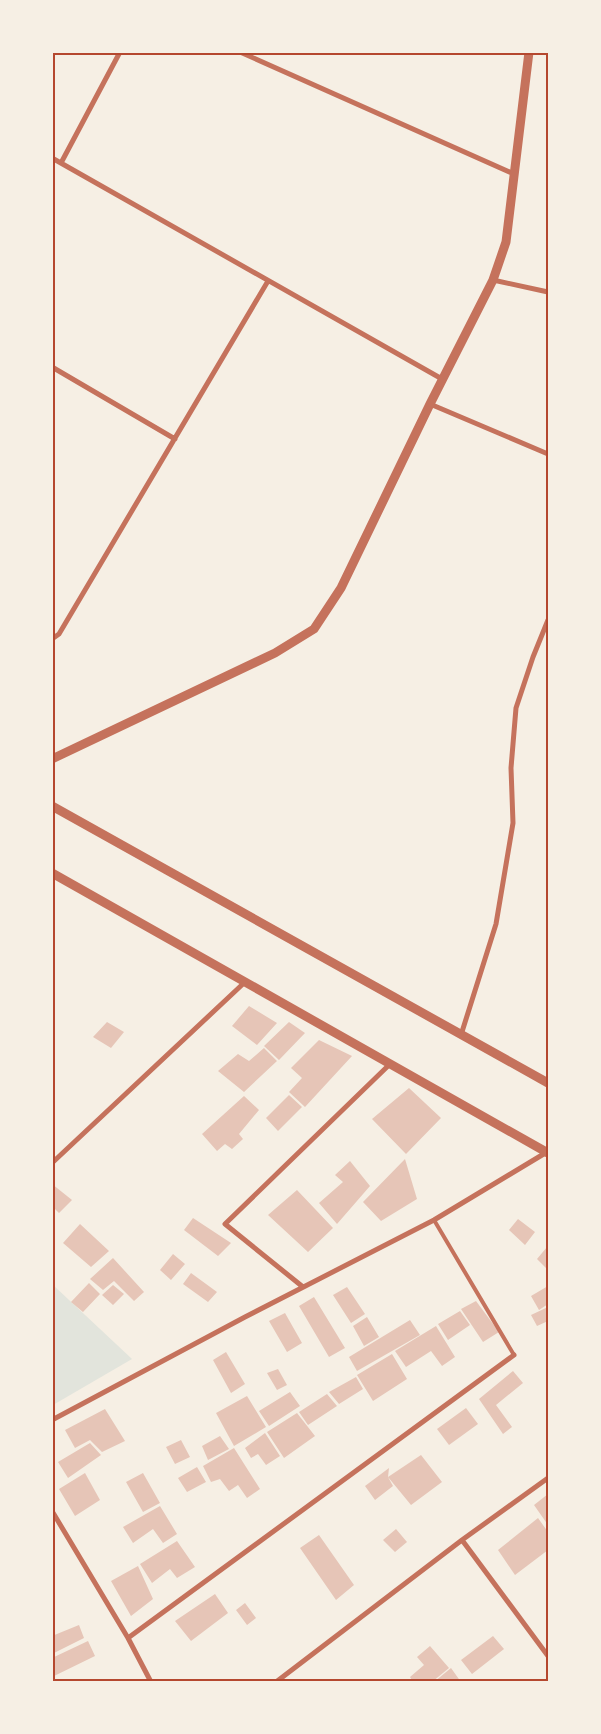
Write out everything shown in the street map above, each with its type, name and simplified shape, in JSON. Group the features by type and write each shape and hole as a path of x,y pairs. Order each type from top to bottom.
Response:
{"street":[{"path":"61,163 120,52"},
{"path":"240,52 514,174"},
{"path":"52,759 275,653 314,629 341,588 442,379 493,280 506,242 529,52"},
{"path":"52,158 442,379"},
{"path":"493,280 548,292"},
{"path":"52,639 59,634 268,281"},
{"path":"52,367 175,439"},
{"path":"430,404 548,454"},
{"path":"461,1035 496,924 512,824 511,768 516,708 548,620"},
{"path":"53,806 548,1084"},
{"path":"52,874 548,1153"},
{"path":"52,1163 244,982"},
{"path":"303,1287 226,1224 390,1064"},
{"path":"52,1420 434,1220 548,1153"},
{"path":"128,1638 514,1355"},
{"path":"276,1682 462,1540 548,1478"},
{"path":"52,1511 128,1638 151,1682"},
{"path":"462,1540 548,1656"}],"lane":[{"path":"434,1220 514,1355"}],"shaded area":[{"path":"53,1285 132,1359 52,1405"}],"building":[{"path":"249,1006 277,1023 257,1045 232,1026"},
{"path":"107,1022 124,1032 111,1048 93,1037"},
{"path":"289,1022 305,1033 279,1060 264,1046"},
{"path":"319,1040 352,1056 305,1107 289,1092 302,1078 291,1068"},
{"path":"264,1048 277,1061 244,1092 218,1071 238,1054 249,1061"},
{"path":"409,1088 441,1118 406,1154 372,1119"},
{"path":"289,1095 302,1107 278,1131 266,1118"},
{"path":"244,1096 259,1110 239,1134 243,1139 232,1149 225,1144 217,1151 202,1134"},
{"path":"405,1159 417,1199 381,1221 363,1202"},
{"path":"350,1161 370,1186 337,1224 319,1203 343,1182 335,1175"},
{"path":"52,1184 72,1200 59,1213 52,1206"},
{"path":"297,1190 333,1228 308,1252 268,1215"},
{"path":"193,1218 231,1243 218,1256 184,1230"},
{"path":"518,1219 535,1232 525,1245 509,1230"},
{"path":"80,1224 109,1251 91,1267 63,1243"},
{"path":"547,1247 548,1249 548,1270 537,1259"},
{"path":"173,1254 185,1264 171,1280 160,1270"},
{"path":"113,1258 144,1292 134,1301 114,1281 103,1290 90,1279"},
{"path":"191,1273 217,1292 208,1302 183,1284"},
{"path":"89,1283 100,1294 83,1312 71,1302"},
{"path":"113,1285 124,1294 113,1305 102,1295"},
{"path":"548,1286 548,1304 539,1310 531,1296"},
{"path":"347,1287 365,1314 351,1323 333,1295"},
{"path":"314,1297 345,1348 329,1357 299,1306"},
{"path":"476,1301 499,1332 483,1342 461,1309"},
{"path":"548,1307 548,1321 537,1326 531,1315"},
{"path":"460,1311 470,1325 448,1340 438,1324"},
{"path":"285,1313 302,1343 287,1352 269,1321"},
{"path":"367,1317 379,1337 364,1346 353,1326"},
{"path":"410,1320 420,1335 357,1371 349,1357"},
{"path":"436,1326 455,1357 442,1366 431,1351 406,1367 395,1351"},
{"path":"226,1352 245,1384 231,1393 213,1360"},
{"path":"392,1354 407,1379 373,1401 357,1375"},
{"path":"278,1369 287,1385 277,1390 267,1373"},
{"path":"513,1371 523,1383 496,1405 512,1427 503,1434 479,1399"},
{"path":"356,1377 363,1389 339,1404 329,1392"},
{"path":"290,1392 300,1406 269,1426 259,1411"},
{"path":"327,1394 337,1406 308,1425 299,1412"},
{"path":"247,1396 266,1427 234,1446 216,1413"},
{"path":"466,1408 478,1424 449,1445 437,1429"},
{"path":"105,1409 125,1441 102,1452 90,1440 75,1448 65,1430"},
{"path":"297,1413 315,1436 284,1458 267,1432"},
{"path":"265,1433 280,1456 266,1465 258,1454 251,1458 245,1448"},
{"path":"220,1436 229,1449 208,1460 202,1446"},
{"path":"181,1440 190,1457 175,1464 166,1447"},
{"path":"90,1443 101,1455 68,1478 58,1462"},
{"path":"234,1448 260,1489 247,1498 238,1485 229,1491 220,1479 211,1482 203,1466"},
{"path":"421,1455 442,1482 411,1505 388,1477"},
{"path":"197,1467 206,1482 187,1492 178,1478"},
{"path":"389,1468 388,1477 393,1486 375,1500 365,1486"},
{"path":"85,1473 100,1500 75,1516 59,1489"},
{"path":"143,1473 160,1503 143,1512 126,1482"},
{"path":"548,1494 548,1525 534,1505"},
{"path":"160,1506 177,1534 163,1543 153,1529 133,1543 123,1527"},
{"path":"538,1518 548,1532 548,1550 515,1575 498,1550"},
{"path":"396,1529 407,1542 395,1552 383,1540"},
{"path":"319,1535 354,1585 336,1600 300,1548"},
{"path":"177,1541 195,1567 177,1578 170,1569 152,1583 140,1564"},
{"path":"138,1566 153,1599 131,1616 111,1581"},
{"path":"215,1594 228,1613 191,1641 175,1621"},
{"path":"245,1603 256,1618 247,1625 236,1610"},
{"path":"79,1625 84,1638 52,1654 52,1636"},
{"path":"493,1636 504,1649 472,1674 461,1660"},
{"path":"88,1641 95,1656 52,1677 52,1658"},
{"path":"430,1646 449,1668 432,1682 413,1682 410,1677 424,1665 417,1657"},
{"path":"451,1668 461,1682 434,1682"}]}
